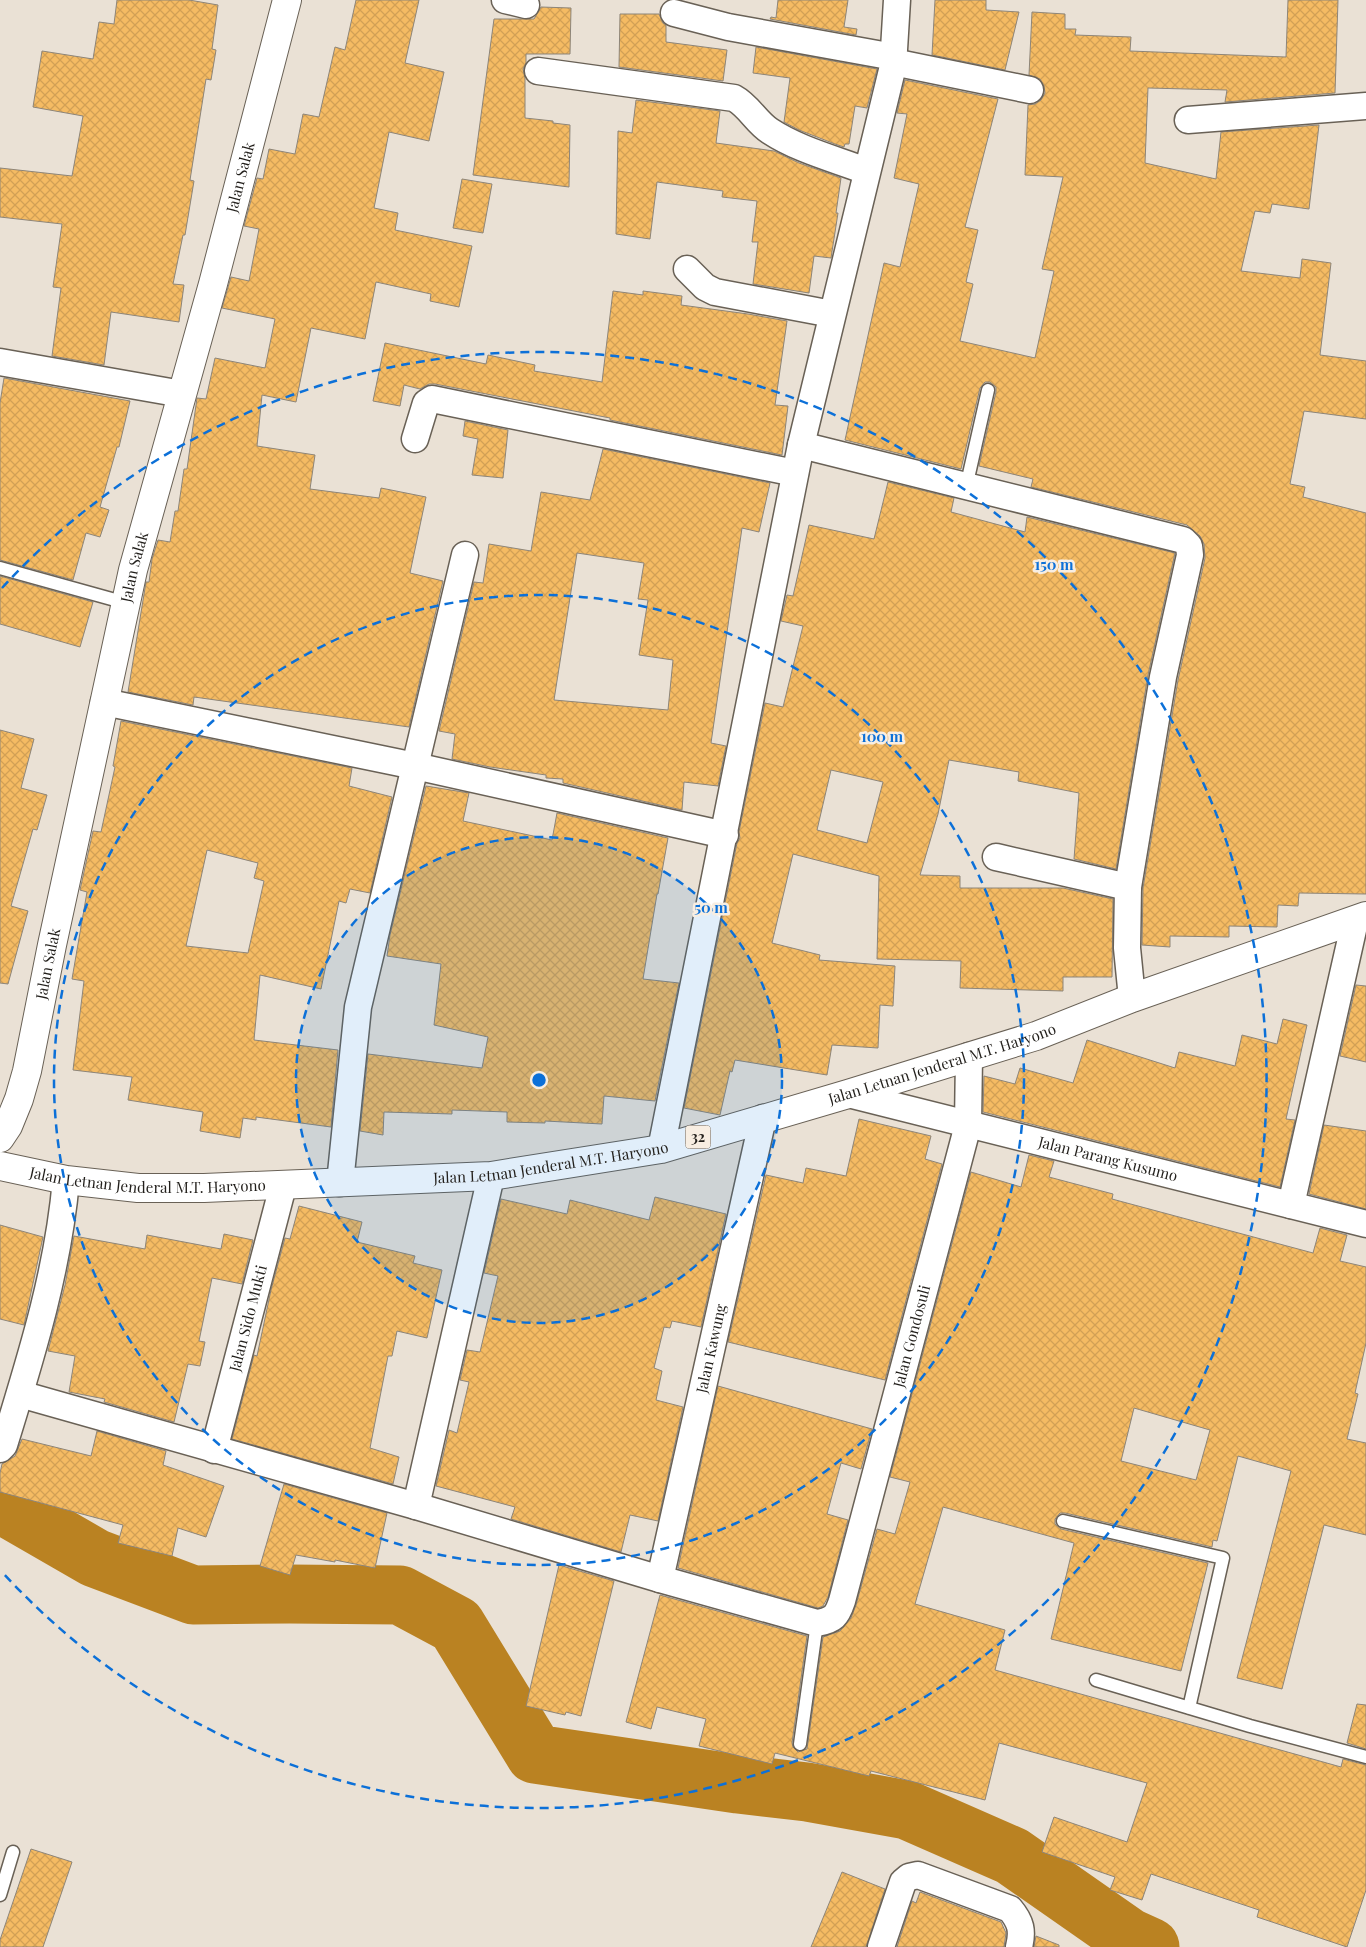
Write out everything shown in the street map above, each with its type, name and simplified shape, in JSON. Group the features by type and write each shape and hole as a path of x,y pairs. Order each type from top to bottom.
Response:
{"main road":[{"name":"Jalan Salak","path":"0,1138 8,1126 19,1099 27,1071 126,603 182,394 214,284 287,0"},
{"name":"Jalan Letnan Jenderal M.T. Haryono","path":"0,1166 66,1180 138,1188 283,1186 491,1176 661,1148 848,1094 1036,1036 1132,998 1361,919"}],"street":[{"path":"661,1148 725,835 795,473 893,60 897,0"},
{"path":"674,13 1030,90"},
{"path":"538,71 734,98 742,102 758,122 785,140 866,171"},
{"path":"1188,120 1366,106"},
{"path":"688,269 705,287 715,292 832,314"},
{"path":"0,362 182,394"},
{"path":"415,440 426,402 432,399 795,473"},
{"path":"801,445 1184,540 1189,546 1190,555 1163,677 1128,887 1127,948 1132,998"},
{"path":"340,1183 358,1007 465,555"},
{"path":"104,702 415,766 725,835"},
{"path":"996,857 1128,887"},
{"path":"1291,1205 1361,919"},
{"name":"Jalan Gondosuli","path":"827,1619 968,1125 969,1056"},
{"name":"Jalan Parang Kusumo","path":"848,1094 1366,1224"},
{"name":"Jalan Kawung","path":"660,1579 763,1118"},
{"path":"416,1506 491,1176"},
{"path":"0,1449 4,1445 38,1334 62,1224 66,1180"},
{"name":"Jalan Sido Mukti","path":"214,1450 283,1186"},
{"path":"20,1394 416,1506 660,1579 827,1619"},
{"path":"881,1947 903,1882 918,1875 1010,1909 1017,1917 1021,1926 1022,1934 1019,1947"}],"lane":[{"path":"964,486 969,474 988,390"},
{"path":"0,568 126,603"},
{"path":"1063,1521 1223,1558 1189,1708"},
{"path":"800,1744 827,1619"},
{"path":"1096,1680 1366,1757"},
{"path":"0,1895 13,1852"}],"building":[{"path":"117,0 189,0 218,5 212,49 216,50 211,80 206,79 190,180 194,181 185,235 183,235 173,284 184,285 179,322 111,312 104,365 52,356 61,288 53,287 62,224 0,217 0,168 72,176 83,116 33,107 42,51 93,59 99,22 114,24"},
{"path":"356,0 419,0 405,63 444,72 429,141 389,132 374,208 398,213 395,230 472,246 459,307 430,301 431,294 376,282 365,339 311,328 296,402 262,395 257,446 315,455 310,489 379,498 381,488 426,497 410,573 443,581 409,727 194,697 193,705 128,692 146,582 149,582 152,559 158,540 170,542 175,511 178,511 184,469 187,469 197,398 206,399 215,358 265,368 275,319 222,308 231,277 249,281 259,229 244,226 257,178 263,179 269,149 295,154 303,114 319,117 335,47 345,50"},
{"path":"778,0 848,0 844,27 857,29 856,35 770,19 771,17 776,18"},
{"path":"935,0 986,0 986,10 1019,12 1005,70 932,55"},
{"path":"1288,0 1338,0 1335,93 1225,102 1227,90 1148,88 1145,163 1216,179 1221,132 1319,125 1309,209 1272,204 1270,213 1255,211 1241,271 1300,278 1302,259 1331,263 1320,355 1366,361 1366,419 1304,411 1290,484 1305,487 1303,497 1366,513 1366,894 1299,893 1298,906 1278,905 1277,927 1229,926 1229,937 1170,936 1170,947 1142,945 1143,888 1178,680 1205,558 1204,544 1200,536 1187,525 1031,487 1033,479 979,466 996,392 996,387 990,382 985,382 980,388 961,469 845,440 884,263 900,267 919,184 894,178 907,114 897,113 905,80 998,99 965,227 978,230 966,282 973,284 960,341 1035,358 1054,271 1042,269 1063,177 1025,175 1028,105 1035,104 1041,100 1045,93 1040,79 1029,75 1032,12 1065,14 1065,29 1076,29 1075,35 1131,37 1130,51 1286,57"},
{"path":"541,7 571,8 570,54 526,54 526,63 523,69 525,78 525,118 570,125 569,187 473,175 494,19 534,19"},
{"path":"620,14 659,14 666,25 666,42 727,50 723,81 619,67"},
{"path":"756,47 877,69 867,108 855,106 849,144 845,144 844,147 835,144 784,122 790,78 753,73"},
{"path":"636,100 720,111 716,143 774,151 799,163 841,178 831,258 814,256 809,293 753,284 758,242 752,242 757,201 722,197 723,191 657,182 650,239 616,234 618,131 632,133"},
{"path":"462,179 492,184 483,233 453,228"},
{"path":"613,291 643,295 643,291 682,296 681,305 787,321 775,405 788,406 782,455 610,420 610,418 435,384 429,384 420,389 404,385 400,406 373,401 385,343 486,364 488,355 535,365 534,371 602,382"},
{"path":"4,378 130,401 119,447 117,447 100,507 109,510 100,537 86,533 73,580 0,560 0,403"},
{"path":"465,421 508,430 503,478 472,475 478,439 463,436"},
{"path":"603,449 770,483 759,532 742,528 711,743 726,746 718,786 684,782 682,810 563,783 563,779 546,778 546,775 490,767 452,759 455,734 439,731 474,582 483,583 489,544 531,551 541,492 590,500","holes":["577,553 644,563 638,599 648,600 639,655 673,660 668,710 554,700"]},
{"path":"888,482 954,498 951,512 1025,532 1027,517 1175,553 1148,675 1116,869 1074,859 1079,793 1018,781 1019,772 949,760 938,814 920,875 960,876 960,888 1063,888 1113,899 1112,977 1063,977 1063,991 960,988 961,961 877,959 879,876 793,854 772,943 820,955 819,960 895,966 893,1006 880,1005 878,1048 832,1045 827,1075 735,1060 732,1072 730,1071 720,1115 684,1108 737,843 740,838 739,832 765,703 783,707 803,626 781,621 787,595 793,596 809,525 874,539","holes":["831,770 883,782 867,843 817,830"]},
{"path":"0,576 93,602 80,647 0,624"},
{"path":"121,721 352,768 349,786 392,797 370,893 350,889 346,903 339,901 321,989 260,975 254,1040 338,1050 331,1127 256,1117 256,1120 243,1118 240,1138 200,1131 203,1112 128,1100 132,1077 73,1070 84,981 72,979 87,892 80,890 93,831 101,832 115,767 113,766","holes":["207,850 258,863 254,878 264,881 248,953 186,946"]},
{"path":"0,730 34,739 21,788 47,795 37,830 33,829 11,906 28,911 8,984 0,983"},
{"path":"426,786 469,793 463,821 552,840 557,813 668,838 643,979 679,983 655,1101 604,1096 602,1124 545,1121 545,1123 507,1122 507,1112 452,1110 452,1114 384,1112 383,1135 360,1131 368,1054 482,1068 488,1037 434,1025 441,964 387,956 390,935"},
{"path":"1356,985 1366,986 1366,1062 1340,1056"},
{"path":"1283,1019 1307,1025 1286,1119 1295,1120 1280,1187 983,1112 984,1076 1015,1084 1020,1068 1073,1083 1087,1040 1175,1068 1179,1052 1235,1066 1242,1035 1277,1044"},
{"path":"859,1119 931,1136 925,1159 942,1164 885,1380 728,1342 766,1175 803,1183 806,1168 846,1176"},
{"path":"1324,1125 1366,1131 1366,1209 1309,1194"},
{"path":"1029,1155 1054,1161 1049,1177 1113,1194 1112,1199 1313,1253 1320,1228 1347,1235 1340,1261 1366,1267 1366,1343 1355,1393 1358,1394 1347,1439 1366,1443 1366,1535 1324,1525 1282,1689 1237,1678 1291,1471 1238,1456 1217,1541 1213,1540 1212,1547 1065,1513 1060,1513 1055,1519 1055,1524 1061,1529 1208,1563 1181,1671 1051,1639 1074,1543 943,1507 915,1604 1005,1630 995,1670 1341,1767 1343,1759 1366,1765 1366,1890 1347,1947 1257,1917 1259,1910 1151,1874 1142,1900 1110,1890 1115,1877 1042,1852 1054,1817 1127,1842 1147,1783 999,1743 985,1800 871,1771 869,1776 775,1753 772,1764 699,1746 706,1719 657,1707 651,1729 626,1722 660,1595 807,1636 792,1743 798,1752 807,1749 823,1637 840,1631 851,1618 877,1529 895,1534 910,1482 890,1477 971,1172 1021,1187","holes":["1134,1408 1210,1430 1196,1480 1121,1461"]},
{"path":"655,1197 726,1214 701,1327 672,1321 670,1328 664,1327 654,1368 662,1371 656,1400 683,1407 658,1521 630,1515 621,1552 511,1519 515,1507 436,1486 449,1430 457,1433 469,1382 460,1380 467,1350 480,1352 498,1276 484,1273 501,1199 567,1214 570,1200 649,1220"},
{"path":"299,1206 362,1222 357,1242 415,1256 413,1263 442,1270 427,1338 397,1331 392,1356 388,1356 370,1448 399,1457 393,1484 232,1439 254,1355 257,1356 271,1290 285,1238 290,1239"},
{"path":"0,1225 43,1237 24,1325 0,1319"},
{"path":"224,1234 253,1240 242,1284 212,1278 199,1341 205,1342 200,1366 188,1364 174,1422 104,1402 105,1399 69,1392 75,1356 48,1351 65,1285 74,1236 145,1249 147,1235 221,1249"},
{"path":"718,1386 872,1429 861,1469 841,1463 827,1514 848,1520 828,1597 823,1606 818,1608 678,1568"},
{"path":"97,1431 166,1451 163,1465 224,1486 206,1537 178,1528 172,1556 118,1543 123,1525 0,1492 2,1464 15,1456 22,1439 91,1456"},
{"path":"284,1484 387,1513 375,1568 296,1555 290,1575 260,1566"},
{"path":"559,1565 614,1581 581,1716 566,1712 565,1715 526,1706"},
{"path":"1357,1704 1366,1705 1366,1749 1347,1743"},
{"path":"31,1849 72,1862 43,1947 0,1947 0,1940"},
{"path":"842,1872 885,1889 866,1947 811,1947"},
{"path":"920,1892 1001,1922 1006,1933 1004,1947 897,1947 912,1901 916,1903"},
{"path":"1036,1936 1059,1945 1059,1947 1034,1947"}],"waterway":[{"path":"0,1507 5,1506 95,1558 193,1595 400,1595 456,1625 535,1754 738,1784 807,1792 907,1810 1012,1856 1128,1937 1150,1947"}]}
